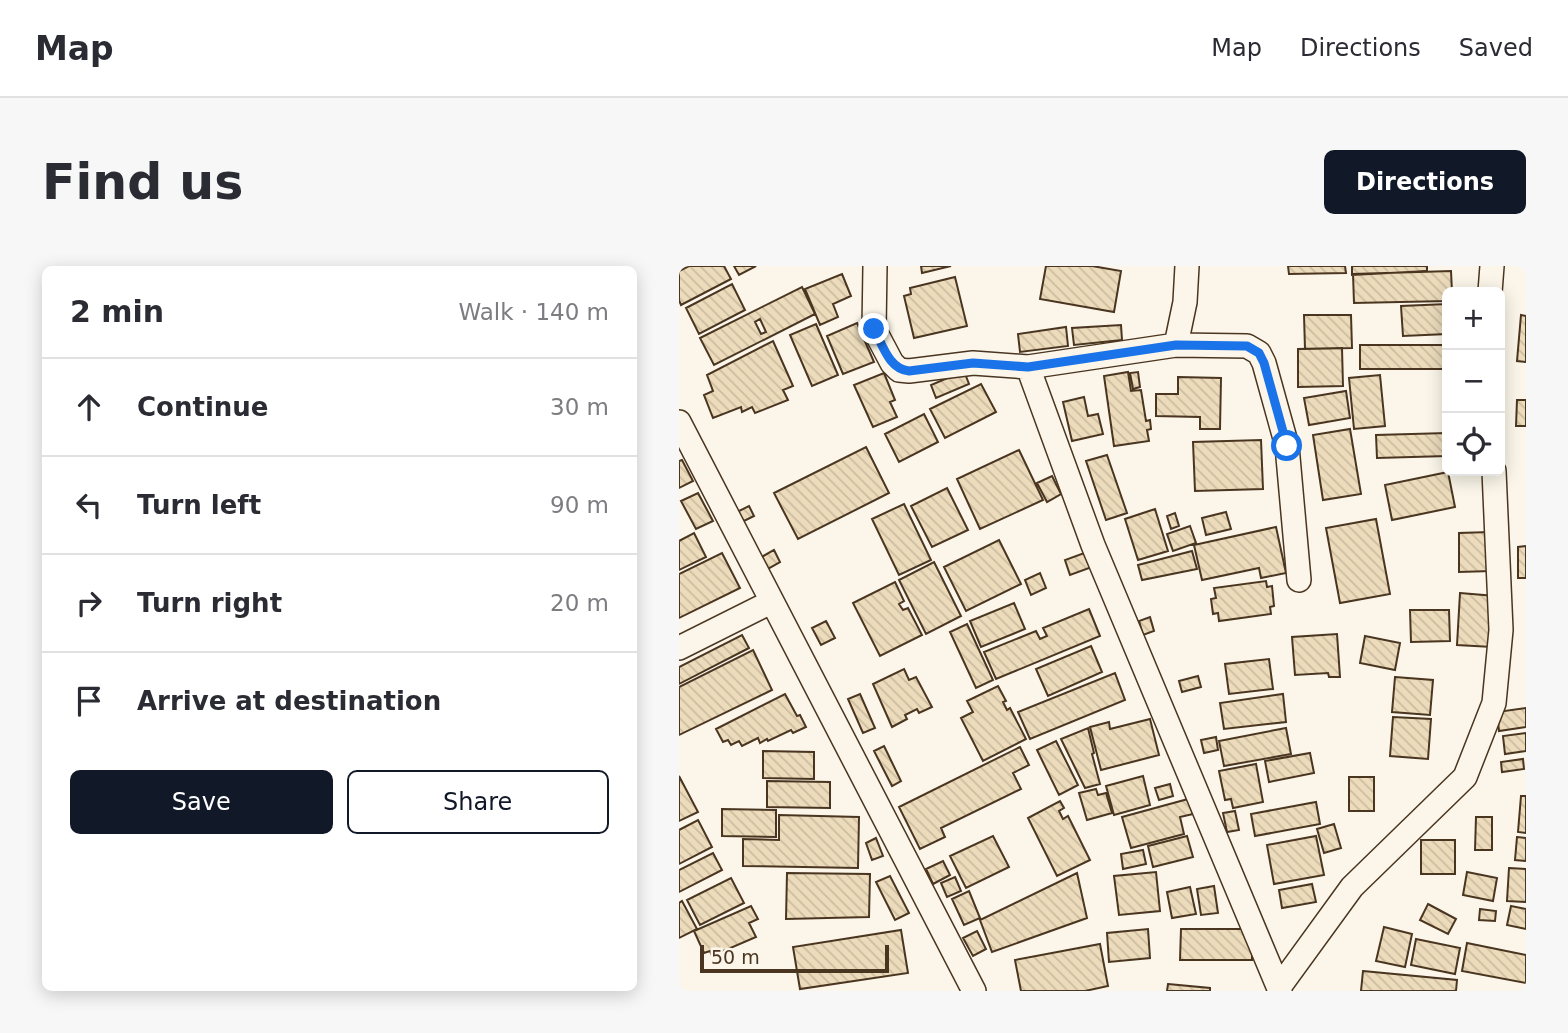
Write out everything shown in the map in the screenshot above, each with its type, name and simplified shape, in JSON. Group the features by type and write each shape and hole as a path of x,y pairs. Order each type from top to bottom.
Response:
{"street":[{"path":"875,266 874,329 892,363 899,370 973,363 1028,367 1176,345 1247,346 1259,353 1287,446 1299,580"},
{"path":"1176,345 1185,302 1187,266"},
{"path":"1490,287 1492,266"},
{"path":"1028,367 1093,545 1280,988"},
{"path":"679,422 974,991"},
{"path":"1280,988 1352,887 1465,777 1494,703 1501,630 1495,476"},
{"path":"679,648 771,602"}],"building":[{"path":"689,266 724,266 731,279 681,305 679,271"},
{"path":"734,266 756,266 739,275"},
{"path":"921,266 951,266 922,273"},
{"path":"1046,266 1092,266 1121,271 1114,312 1040,299"},
{"path":"1288,266 1345,266 1346,273 1289,274"},
{"path":"1352,266 1427,266 1427,271 1352,275"},
{"path":"1451,271 1452,287 1442,287 1442,301 1354,303 1353,274"},
{"path":"842,274 851,296 833,304 838,317 820,325 805,289"},
{"path":"955,277 967,326 914,338 904,296 911,294 910,288"},
{"path":"732,284 745,310 699,334 686,308"},
{"path":"802,287 815,314 714,365 700,338","holes":["760,319 766,332 761,334 755,322"]},
{"path":"1442,304 1442,334 1403,336 1401,306"},
{"path":"1304,315 1351,315 1352,348 1305,349"},
{"path":"1521,315 1526,316 1526,362 1517,361"},
{"path":"857,323 874,362 843,374 827,336"},
{"path":"816,324 838,375 812,386 790,335"},
{"path":"1121,325 1122,340 1074,345 1072,328"},
{"path":"1066,327 1068,346 1020,352 1018,334"},
{"path":"773,341 793,386 783,390 788,400 755,413 752,407 742,412 741,407 713,418 704,395 713,391 707,375"},
{"path":"1360,345 1442,345 1442,369 1360,369"},
{"path":"1342,348 1343,386 1298,387 1298,349"},
{"path":"964,371 969,384 936,398 931,385"},
{"path":"1128,372 1131,391 1141,390 1146,421 1150,420 1151,429 1147,430 1149,441 1114,446 1104,376"},
{"path":"1138,372 1140,387 1133,389 1130,373"},
{"path":"884,373 895,400 890,402 897,417 873,427 854,385"},
{"path":"1380,375 1385,426 1354,429 1349,378"},
{"path":"1178,377 1221,378 1220,429 1200,429 1200,417 1156,416 1156,394 1178,394"},
{"path":"981,384 996,412 945,438 930,409"},
{"path":"1346,391 1350,418 1309,425 1304,398"},
{"path":"1084,397 1088,416 1098,414 1103,434 1072,441 1063,402"},
{"path":"1517,400 1526,400 1526,426 1516,426"},
{"path":"924,414 938,442 899,462 885,434"},
{"path":"1350,429 1361,494 1323,500 1313,435"},
{"path":"1442,433 1442,456 1377,458 1376,435"},
{"path":"1261,440 1263,489 1195,491 1193,442"},
{"path":"866,447 889,493 798,539 774,493"},
{"path":"1019,450 1043,500 980,529 957,479"},
{"path":"1107,455 1127,513 1106,520 1086,461"},
{"path":"682,460 693,481 679,488 679,461"},
{"path":"1442,473 1442,476 1449,476 1455,507 1392,520 1385,485"},
{"path":"1052,476 1061,494 1047,502 1037,483"},
{"path":"947,488 968,530 932,547 911,506"},
{"path":"698,493 713,521 696,529 681,501"},
{"path":"904,504 931,560 899,575 872,519"},
{"path":"749,506 754,516 740,523 735,513"},
{"path":"1155,509 1168,551 1138,560 1125,519"},
{"path":"1226,512 1231,529 1206,535 1202,518"},
{"path":"1175,513 1179,526 1171,529 1167,516"},
{"path":"1376,519 1390,594 1340,603 1326,528"},
{"path":"1190,526 1196,543 1173,551 1167,534"},
{"path":"1276,527 1286,573 1261,578 1259,568 1202,580 1194,545"},
{"path":"1490,532 1491,571 1459,572 1459,533"},
{"path":"694,533 706,557 679,570 679,541"},
{"path":"999,540 1021,584 966,611 944,567"},
{"path":"1526,546 1526,578 1518,578 1518,547"},
{"path":"774,550 780,562 764,571 758,559"},
{"path":"1192,551 1197,569 1142,580 1138,565"},
{"path":"1087,552 1092,567 1070,575 1065,560"},
{"path":"722,553 740,588 679,618 679,574"},
{"path":"934,562 961,616 926,634 899,580"},
{"path":"1040,573 1046,588 1031,595 1025,580"},
{"path":"1266,581 1267,587 1272,586 1274,606 1270,607 1271,614 1219,621 1218,613 1213,614 1211,599 1216,598 1214,588"},
{"path":"895,582 904,601 899,604 903,610 908,608 922,635 880,656 853,603"},
{"path":"1460,593 1495,596 1492,647 1457,645"},
{"path":"1014,603 1025,629 981,647 970,621"},
{"path":"1089,609 1100,636 996,679 984,652 1036,631 1040,639 1047,636 1043,628"},
{"path":"1410,610 1449,610 1450,641 1411,642"},
{"path":"1150,617 1154,631 1143,635 1139,621"},
{"path":"826,621 835,638 821,645 812,628"},
{"path":"967,624 993,680 976,688 950,632"},
{"path":"1337,634 1340,677 1329,677 1328,673 1295,675 1292,637"},
{"path":"742,635 749,648 679,684 679,667"},
{"path":"1365,636 1400,643 1395,670 1360,663"},
{"path":"1091,646 1102,672 1048,696 1036,669"},
{"path":"753,650 772,690 679,735 679,687"},
{"path":"1269,659 1273,689 1229,694 1225,664"},
{"path":"904,669 909,680 916,677 932,707 919,713 917,709 905,715 907,719 892,727 873,684"},
{"path":"1115,673 1125,700 1030,739 1018,712"},
{"path":"1198,676 1201,687 1182,692 1179,681"},
{"path":"1395,677 1433,680 1430,715 1392,712"},
{"path":"998,686 1006,701 1003,702 1007,710 1010,708 1026,739 983,761 961,718 973,712 967,701"},
{"path":"785,694 806,727 760,743 758,738 742,746 739,741 731,745 728,740 723,742 716,729"},
{"path":"860,694 875,728 863,733 848,699"},
{"path":"1283,694 1286,722 1224,729 1220,703"},
{"path":"1526,708 1526,727 1499,731 1497,712"},
{"path":"1393,717 1431,719 1428,759 1390,756"},
{"path":"1150,719 1159,755 1101,770 1090,727 1109,722 1110,729"},
{"path":"1088,728 1100,784 1085,788 1061,739"},
{"path":"1286,728 1291,754 1224,766 1219,741"},
{"path":"1526,733 1526,751 1505,754 1503,736"},
{"path":"1216,737 1218,750 1204,753 1201,740"},
{"path":"1056,741 1078,785 1059,795 1037,750"},
{"path":"884,746 901,781 892,786 874,751"},
{"path":"1020,747 1029,765 1013,773 1021,789 941,828 945,837 920,849 899,807"},
{"path":"763,751 814,752 814,779 763,778"},
{"path":"1310,753 1314,773 1269,782 1265,761"},
{"path":"1523,759 1524,769 1502,772 1501,762"},
{"path":"1256,764 1263,802 1233,808 1231,799 1225,800 1219,771"},
{"path":"679,776 698,812 679,821"},
{"path":"1143,776 1150,805 1114,815 1106,786"},
{"path":"1349,777 1374,777 1374,811 1349,811"},
{"path":"767,781 830,782 830,808 767,807"},
{"path":"1170,784 1173,796 1159,800 1155,788"},
{"path":"1096,789 1098,795 1106,793 1112,813 1087,820 1079,793"},
{"path":"1521,796 1526,796 1526,833 1518,832"},
{"path":"1188,799 1193,814 1180,817 1184,834 1131,848 1122,817"},
{"path":"1060,801 1064,808 1059,811 1063,819 1068,816 1090,860 1057,876 1028,818"},
{"path":"1316,802 1320,824 1255,836 1251,814"},
{"path":"722,809 776,810 776,837 722,836"},
{"path":"1235,811 1239,830 1227,832 1223,813"},
{"path":"779,815 859,817 858,868 743,866 743,839 779,840"},
{"path":"1476,817 1492,817 1492,850 1475,850"},
{"path":"698,820 712,847 679,864 679,830"},
{"path":"1334,824 1341,848 1324,853 1317,829"},
{"path":"993,836 1009,867 966,888 950,856"},
{"path":"1187,836 1193,857 1153,867 1148,846"},
{"path":"1316,836 1324,875 1274,884 1267,845"},
{"path":"1517,837 1526,838 1526,861 1515,860"},
{"path":"876,838 883,856 872,860 866,843"},
{"path":"1421,840 1455,840 1455,874 1421,874"},
{"path":"1143,850 1146,864 1123,869 1121,854"},
{"path":"713,853 722,870 679,892 679,870"},
{"path":"943,861 950,875 933,884 926,869"},
{"path":"1509,868 1526,869 1526,902 1507,901"},
{"path":"1156,872 1160,911 1119,915 1114,876"},
{"path":"1467,872 1497,878 1493,901 1463,895"},
{"path":"787,873 870,874 869,917 786,919"},
{"path":"1077,873 1087,918 992,952 980,920"},
{"path":"890,876 909,913 895,920 876,882"},
{"path":"955,877 961,891 947,897 941,883"},
{"path":"731,878 744,903 700,925 687,900"},
{"path":"1312,884 1316,902 1282,908 1279,890"},
{"path":"1214,886 1218,913 1201,915 1197,889"},
{"path":"1190,887 1196,914 1172,918 1167,892"},
{"path":"969,891 980,918 964,925 952,899"},
{"path":"682,901 697,929 679,938 679,903"},
{"path":"1428,904 1456,919 1448,934 1420,920"},
{"path":"751,906 758,919 749,923 756,937 712,956 710,951 704,953 694,931"},
{"path":"1511,906 1526,909 1526,929 1507,925"},
{"path":"1480,909 1496,911 1495,921 1479,920"},
{"path":"1384,927 1412,934 1405,967 1376,961"},
{"path":"1148,929 1150,958 1109,962 1107,933"},
{"path":"1181,929 1252,929 1252,960 1180,960"},
{"path":"901,930 908,973 800,989 793,947"},
{"path":"977,931 986,949 973,956 963,938"},
{"path":"1416,939 1460,948 1455,974 1411,965"},
{"path":"1467,943 1526,955 1526,983 1462,971"},
{"path":"1100,944 1108,986 1085,991 1021,991 1015,960"},
{"path":"1363,971 1457,980 1456,991 1361,991"},
{"path":"1168,984 1210,988 1210,991 1167,991"}],"route":[{"path":"874,329 892,363 899,370 909,371 973,363 1028,367 1176,345 1247,346 1259,353 1264,363 1287,446"}]}
